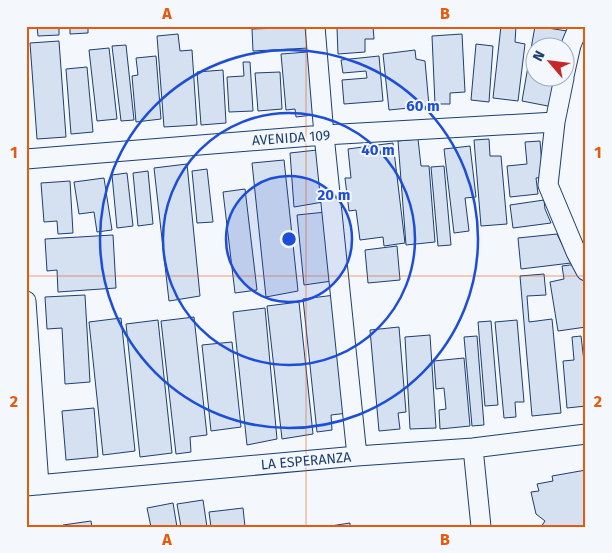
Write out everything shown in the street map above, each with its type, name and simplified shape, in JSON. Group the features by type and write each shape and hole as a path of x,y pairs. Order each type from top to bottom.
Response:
{"street":[{"path":"315,26 324,135 357,456"},
{"path":"574,38 579,26"},
{"path":"562,88 548,185 586,271"},
{"name":"AVENIDA 109","path":"26,158 324,135 556,122"},
{"path":"26,301 33,486"},
{"name":"LA ESPERANZA","path":"33,486 357,456 473,448 586,434"},
{"path":"473,448 481,527"}],"building":[{"path":"37,26 59,26 59,35 38,36"},
{"path":"70,26 88,26 88,33 70,34"},
{"path":"373,26 374,39 365,39 365,52 338,54 337,28"},
{"path":"501,26 516,26 515,42 524,44 518,101 493,98"},
{"path":"535,26 567,31 566,38 533,38"},
{"path":"308,27 309,48 253,51 252,29"},
{"path":"178,34 180,51 192,50 197,125 164,127 157,36"},
{"path":"462,34 465,92 450,93 450,104 435,104 432,36"},
{"path":"59,41 66,137 37,139 30,43"},
{"path":"476,44 493,46 489,102 471,100"},
{"path":"126,45 134,120 121,121 112,46"},
{"path":"109,48 117,119 97,121 89,50"},
{"path":"415,50 416,59 425,61 429,106 389,110 383,54"},
{"path":"308,52 313,115 296,117 295,109 286,110 281,54"},
{"path":"156,56 161,119 136,122 132,76 138,75 136,58"},
{"path":"379,56 383,101 344,104 342,80 367,78 366,71 343,73 341,60"},
{"path":"243,62 250,62 253,111 229,112 227,77 244,76"},
{"path":"87,67 93,132 71,134 66,69"},
{"path":"223,70 226,123 201,125 197,72"},
{"path":"280,72 282,109 258,111 255,73"},
{"path":"524,88 557,88 553,107 522,101"},
{"path":"418,139 421,166 429,166 435,242 406,245 398,141"},
{"path":"489,139 490,156 501,156 507,224 481,226 474,140"},
{"path":"540,141 543,177 536,178 538,194 510,197 507,166 527,164 525,142"},
{"path":"393,143 405,243 384,246 383,237 360,240 356,210 349,211 345,178 351,178 348,149"},
{"path":"470,146 476,197 465,198 469,231 454,233 444,149"},
{"path":"317,150 323,202 294,207 290,153"},
{"path":"284,160 298,291 266,297 252,163"},
{"path":"187,164 200,296 169,301 154,168"},
{"path":"444,166 451,245 438,246 431,167"},
{"path":"207,169 213,222 197,223 192,171"},
{"path":"148,171 153,224 138,226 133,173"},
{"path":"127,173 133,226 117,228 112,175"},
{"path":"104,178 112,230 97,232 94,212 79,214 74,182"},
{"path":"70,181 73,233 58,234 57,221 44,222 41,183"},
{"path":"245,189 257,290 235,293 223,192"},
{"path":"544,200 545,209 551,223 513,228 510,205"},
{"path":"326,212 332,281 304,285 297,215"},
{"path":"557,234 571,263 521,269 518,238"},
{"path":"113,235 116,288 58,292 57,270 47,271 45,239"},
{"path":"397,246 400,280 368,283 365,250"},
{"path":"578,264 586,282 586,327 558,331 550,282 564,279 562,266"},
{"path":"544,274 546,295 527,296 529,322 552,319 561,413 532,416 520,276"},
{"path":"85,295 90,382 65,384 62,328 47,329 45,297"},
{"path":"335,295 348,413 331,415 332,430 317,432 303,299"},
{"path":"299,302 313,434 282,439 267,306"},
{"path":"265,308 277,439 247,445 233,312"},
{"path":"194,317 207,435 190,437 191,452 176,454 161,321"},
{"path":"121,318 135,451 103,455 89,322"},
{"path":"158,320 172,453 140,457 126,324"},
{"path":"517,320 524,402 515,402 516,417 504,418 495,322"},
{"path":"491,321 498,405 485,406 478,322"},
{"path":"399,327 406,412 398,413 400,429 379,431 370,330"},
{"path":"430,335 436,428 410,429 405,337"},
{"path":"477,336 484,425 472,426 464,337"},
{"path":"581,336 586,378 586,406 567,408 563,361 574,360 572,337"},
{"path":"232,342 241,427 211,431 202,345"},
{"path":"464,358 470,426 440,429 439,410 446,409 444,388 436,389 434,361"},
{"path":"94,408 98,457 66,460 62,411"},
{"path":"26,421 30,464 26,465"},
{"path":"586,470 586,527 541,527 545,521 536,514 531,492 539,491 537,484 553,481 552,476"},
{"path":"203,500 207,527 181,527 177,504"},
{"path":"173,503 177,527 151,527 147,508"},
{"path":"243,508 245,527 211,527 209,512"},
{"path":"91,521 92,527 63,527 63,525"},
{"path":"350,523 350,527 324,527"}]}
